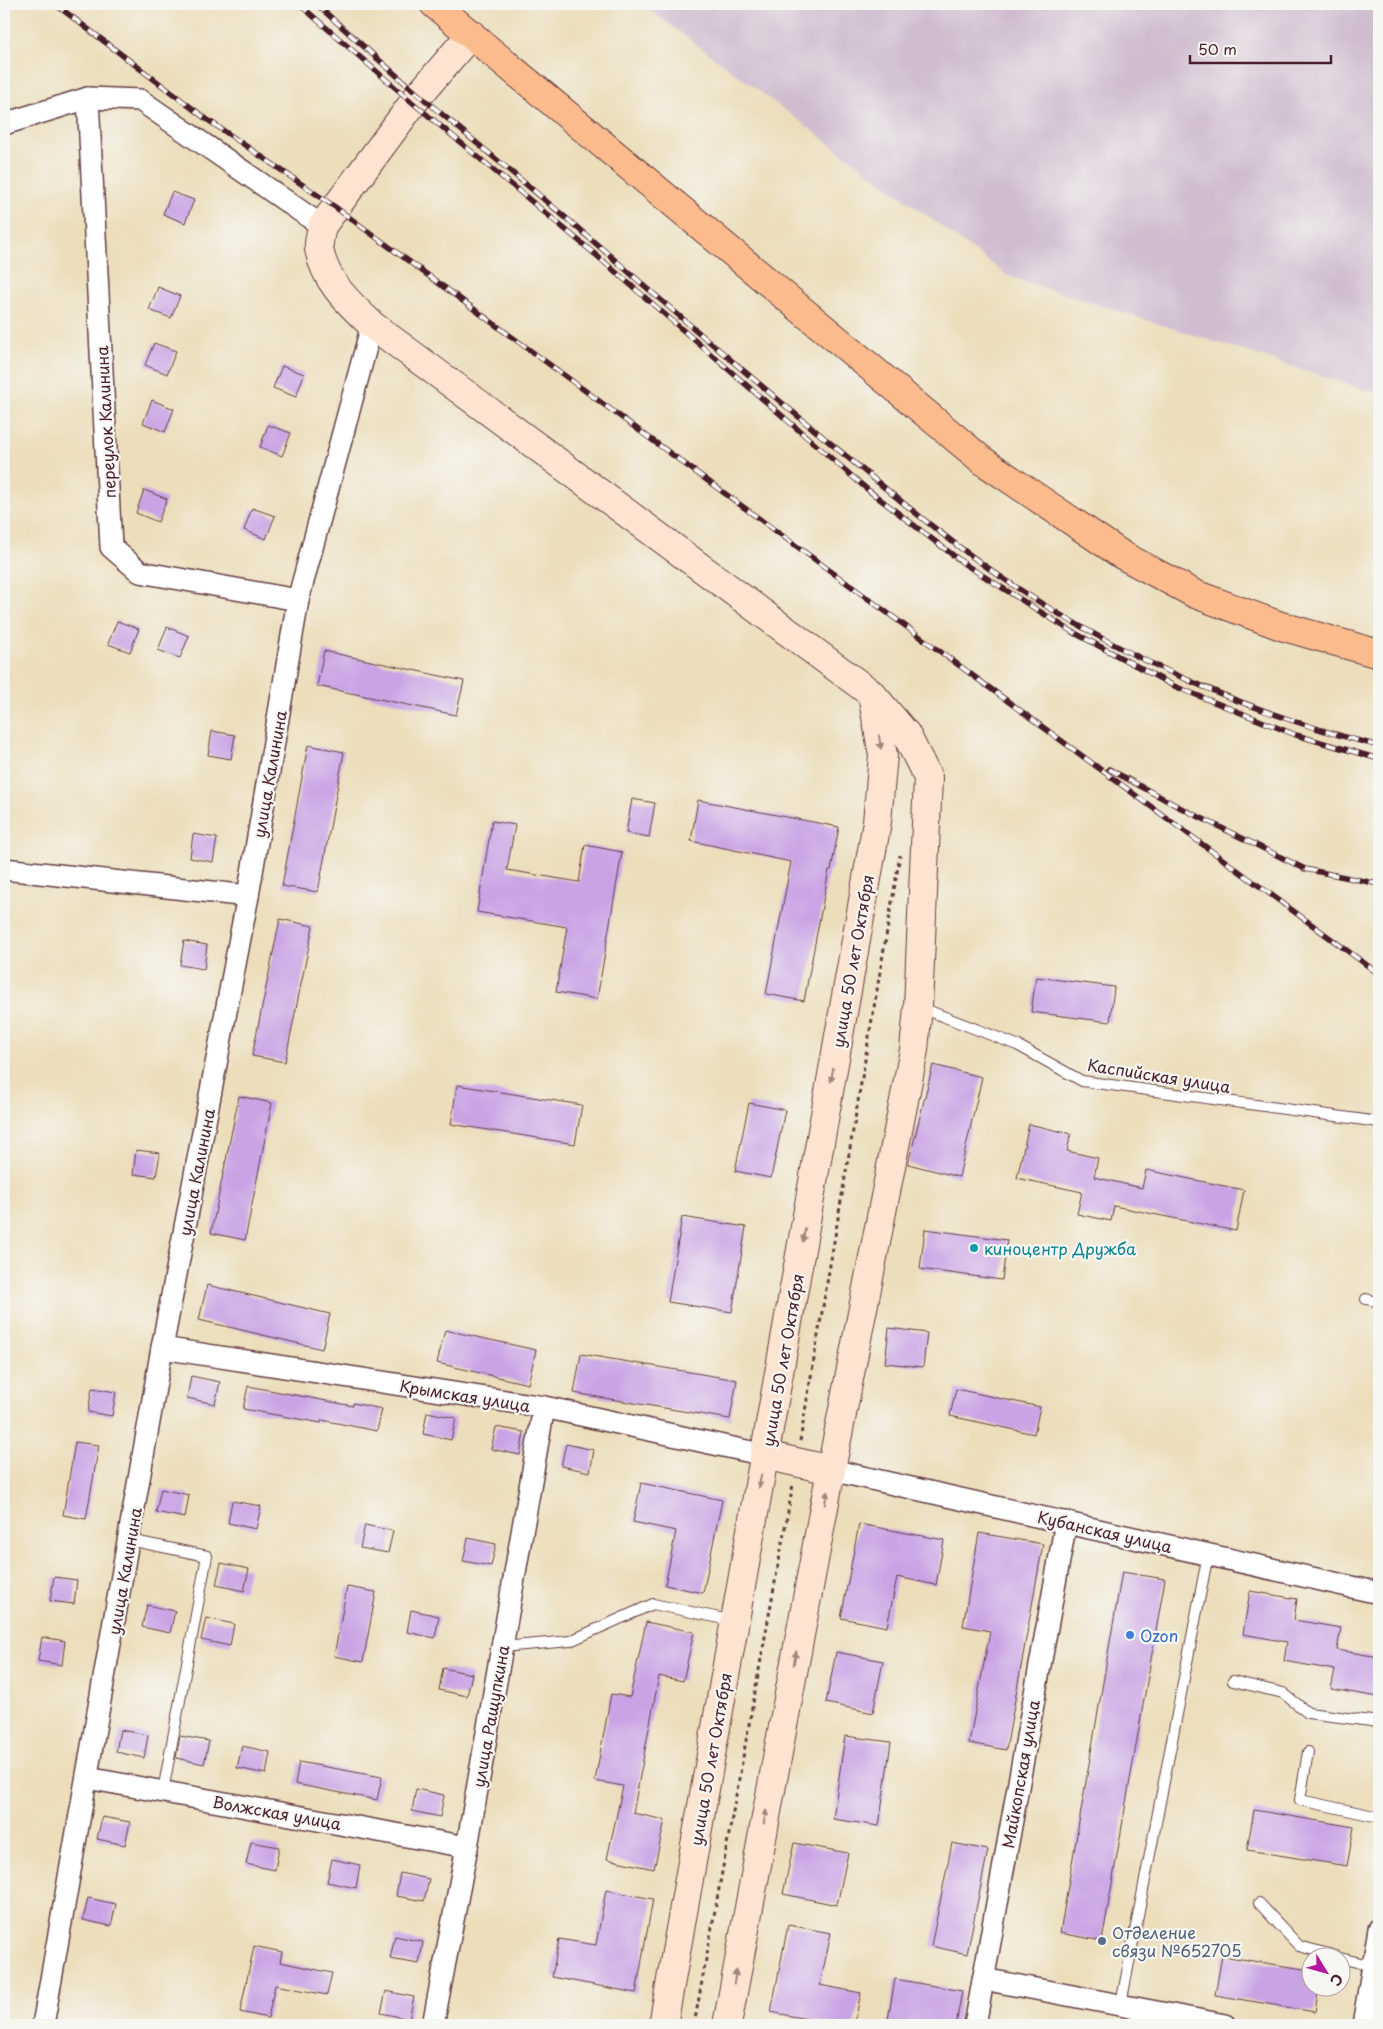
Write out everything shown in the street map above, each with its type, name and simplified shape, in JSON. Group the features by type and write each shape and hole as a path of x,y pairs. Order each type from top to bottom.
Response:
{"main road":[{"path":"434,4 983,461 1122,555 1195,594 1281,626 1379,654"}],"street":[{"path":"471,34 419,95 322,226 318,248 326,271 342,296 372,324 872,694 906,734 928,778 918,1006 914,1050 831,1470 727,2025"},
{"path":"4,124 88,98 140,100 322,226"},
{"name":"переулок Калинина","path":"88,98 111,547 140,572 298,600"},
{"name":"улица Калинина","path":"43,2025 162,1348 248,896 298,600 372,324"},
{"name":"улица 50 лет Октября","path":"663,2025 877,822 883,755 872,694"},
{"path":"4,869 248,896"},
{"name":"Крымская улица","path":"162,1348 544,1407 765,1455"},
{"name":"улица Ращупкина","path":"433,2025 467,1847 544,1407"},
{"path":"765,1455 831,1470"},
{"name":"Кубанская улица","path":"831,1470 1379,1593"},
{"name":"Майкопская улица","path":"975,2025 1066,1522"},
{"name":"Волжская улица","path":"87,1778 467,1847"},
{"path":"1363,2025 1379,1929"},
{"path":"984,1979 1225,2025"}],"lane":[{"name":"Каспийская улица","path":"918,1006 1017,1045 1082,1081 1379,1122"},
{"path":"1366,1299 1379,1302"},
{"path":"129,1540 207,1556 163,1792"},
{"path":"1121,2004 1208,1554"},
{"path":"502,1647 570,1641 653,1604 734,1622"},
{"path":"1233,1681 1283,1693 1308,1713 1379,1722"},
{"path":"1308,1752 1300,1800 1379,1817"},
{"path":"1259,1903 1300,1946"},
{"path":"1350,1960 1373,1966"}],"path":[{"path":"694,2025 796,1462 901,847"}],"shaded area":[{"path":"642,4 1379,4 1379,394 1008,276"}],"building":[{"path":"172,192 194,200 185,223 163,214"},
{"path":"158,287 180,296 171,318 149,310"},
{"path":"154,343 176,351 167,374 145,365"},
{"path":"282,366 304,374 296,397 273,388"},
{"path":"152,400 174,409 165,432 143,423"},
{"path":"268,425 291,433 282,456 260,447"},
{"path":"144,490 167,499 158,522 136,513"},
{"path":"252,508 275,516 266,539 244,530"},
{"path":"117,621 139,629 130,652 108,644"},
{"path":"167,627 189,636 180,658 158,650"},
{"path":"324,651 464,681 456,715 317,686"},
{"path":"212,731 235,735 231,759 208,755"},
{"path":"308,745 344,752 318,892 282,886"},
{"path":"632,799 655,803 649,837 626,833"},
{"path":"698,800 839,827 804,1001 766,994 791,862 691,841"},
{"path":"492,821 515,825 507,870 579,882 585,845 622,852 597,999 556,992 567,927 477,912"},
{"path":"193,834 217,838 213,862 190,858"},
{"path":"280,919 313,926 285,1062 252,1056"},
{"path":"184,941 207,945 204,969 180,965"},
{"path":"1036,977 1114,987 1110,1022 1031,1012"},
{"path":"933,1065 982,1077 959,1177 908,1164"},
{"path":"457,1085 582,1105 575,1144 451,1124"},
{"path":"239,1096 272,1103 245,1240 211,1233"},
{"path":"749,1103 785,1110 771,1178 735,1171"},
{"path":"1029,1124 1071,1134 1067,1151 1098,1158 1094,1177 1142,1188 1146,1170 1244,1190 1236,1231 1114,1206 1111,1221 1077,1214 1082,1192 1017,1178"},
{"path":"136,1150 160,1153 156,1177 133,1174"},
{"path":"682,1217 746,1227 732,1312 668,1302"},
{"path":"925,1229 1007,1240 1002,1280 920,1269"},
{"path":"207,1285 330,1314 322,1349 199,1320"},
{"path":"889,1328 927,1333 923,1367 885,1363"},
{"path":"445,1330 536,1350 528,1384 437,1363"},
{"path":"581,1354 737,1380 730,1419 574,1393"},
{"path":"191,1376 220,1382 215,1404 187,1398"},
{"path":"248,1386 353,1406 353,1403 382,1409 377,1431 322,1420 321,1423 243,1409"},
{"path":"92,1388 116,1392 112,1416 88,1412"},
{"path":"956,1389 1040,1407 1034,1434 950,1416"},
{"path":"427,1412 456,1418 451,1440 423,1434"},
{"path":"496,1427 524,1432 520,1455 491,1449"},
{"path":"75,1442 99,1445 86,1519 63,1515"},
{"path":"566,1444 594,1450 590,1472 561,1466"},
{"path":"641,1483 722,1500 703,1593 665,1585 676,1531 633,1522"},
{"path":"161,1489 189,1495 185,1518 156,1512"},
{"path":"232,1501 261,1506 256,1529 228,1523"},
{"path":"859,1524 944,1540 936,1585 897,1577 887,1627 841,1618"},
{"path":"365,1525 393,1531 388,1553 360,1548"},
{"path":"979,1533 1043,1544 1006,1750 969,1743 990,1631 963,1626"},
{"path":"468,1538 496,1544 491,1566 463,1561"},
{"path":"221,1563 249,1569 244,1591 216,1585"},
{"path":"1122,1572 1165,1579 1102,1941 1060,1933"},
{"path":"54,1577 77,1580 74,1604 50,1601"},
{"path":"347,1587 376,1592 363,1662 334,1656"},
{"path":"1250,1591 1297,1599 1294,1620 1341,1628 1337,1650 1379,1657 1379,1697 1331,1689 1335,1670 1284,1661 1287,1642 1243,1634"},
{"path":"147,1605 175,1611 170,1633 142,1627"},
{"path":"411,1610 439,1616 435,1638 407,1632"},
{"path":"206,1618 234,1624 230,1646 201,1640"},
{"path":"646,1622 694,1632 683,1681 659,1676 633,1813 665,1820 654,1869 607,1859 623,1786 595,1781 611,1694 630,1697"},
{"path":"42,1637 65,1641 62,1665 38,1661"},
{"path":"836,1652 883,1661 873,1713 826,1703"},
{"path":"443,1668 472,1674 467,1696 439,1690"},
{"path":"120,1730 148,1735 144,1758 116,1752"},
{"path":"180,1736 209,1741 204,1764 176,1758"},
{"path":"845,1736 891,1742 879,1826 833,1819"},
{"path":"242,1746 270,1752 266,1774 237,1768"},
{"path":"299,1762 382,1777 377,1800 295,1784"},
{"path":"416,1789 444,1795 440,1817 412,1811"},
{"path":"1254,1810 1354,1827 1347,1866 1247,1850"},
{"path":"102,1817 130,1822 125,1845 97,1839"},
{"path":"251,1842 279,1847 275,1870 246,1864"},
{"path":"794,1843 848,1853 837,1905 783,1894"},
{"path":"952,1843 988,1850 967,1954 931,1946"},
{"path":"332,1859 360,1865 356,1888 327,1882"},
{"path":"400,1873 429,1879 424,1901 396,1896"},
{"path":"606,1890 653,1899 636,1993 552,1977 559,1939 596,1945"},
{"path":"88,1898 116,1904 111,1926 83,1920"},
{"path":"788,1925 831,1933 820,1985 861,1993 854,2025 837,2025 771,2012"},
{"path":"395,1936 423,1942 419,1964 390,1959"},
{"path":"254,1946 282,1952 280,1962 332,1973 327,1995 275,1985 268,2018 240,2012"},
{"path":"1222,1956 1300,1968 1300,1996 1317,1996 1315,2012 1215,1995"},
{"path":"895,1979 962,1991 956,2025 887,2025"},
{"path":"386,1991 414,1997 409,2019 381,2013"}],"railway":[{"path":"55,4 205,118 335,207 1379,974"},
{"path":"299,4 413,103 596,255 868,490 966,565 1071,631 1174,686 1296,735 1379,759"},
{"path":"316,4 419,95 567,219 675,313 916,513 998,575 1060,615 1103,639 1193,682 1285,718 1379,746"},
{"path":"1109,769 1177,806 1305,869 1379,884"}],"place":[{"name":"киноцентр Дружба","path":"974,1248"},
{"name":"Ozon","path":"1130,1635"},
{"name":"Отделение связи №652705","path":"1102,1941"}]}
